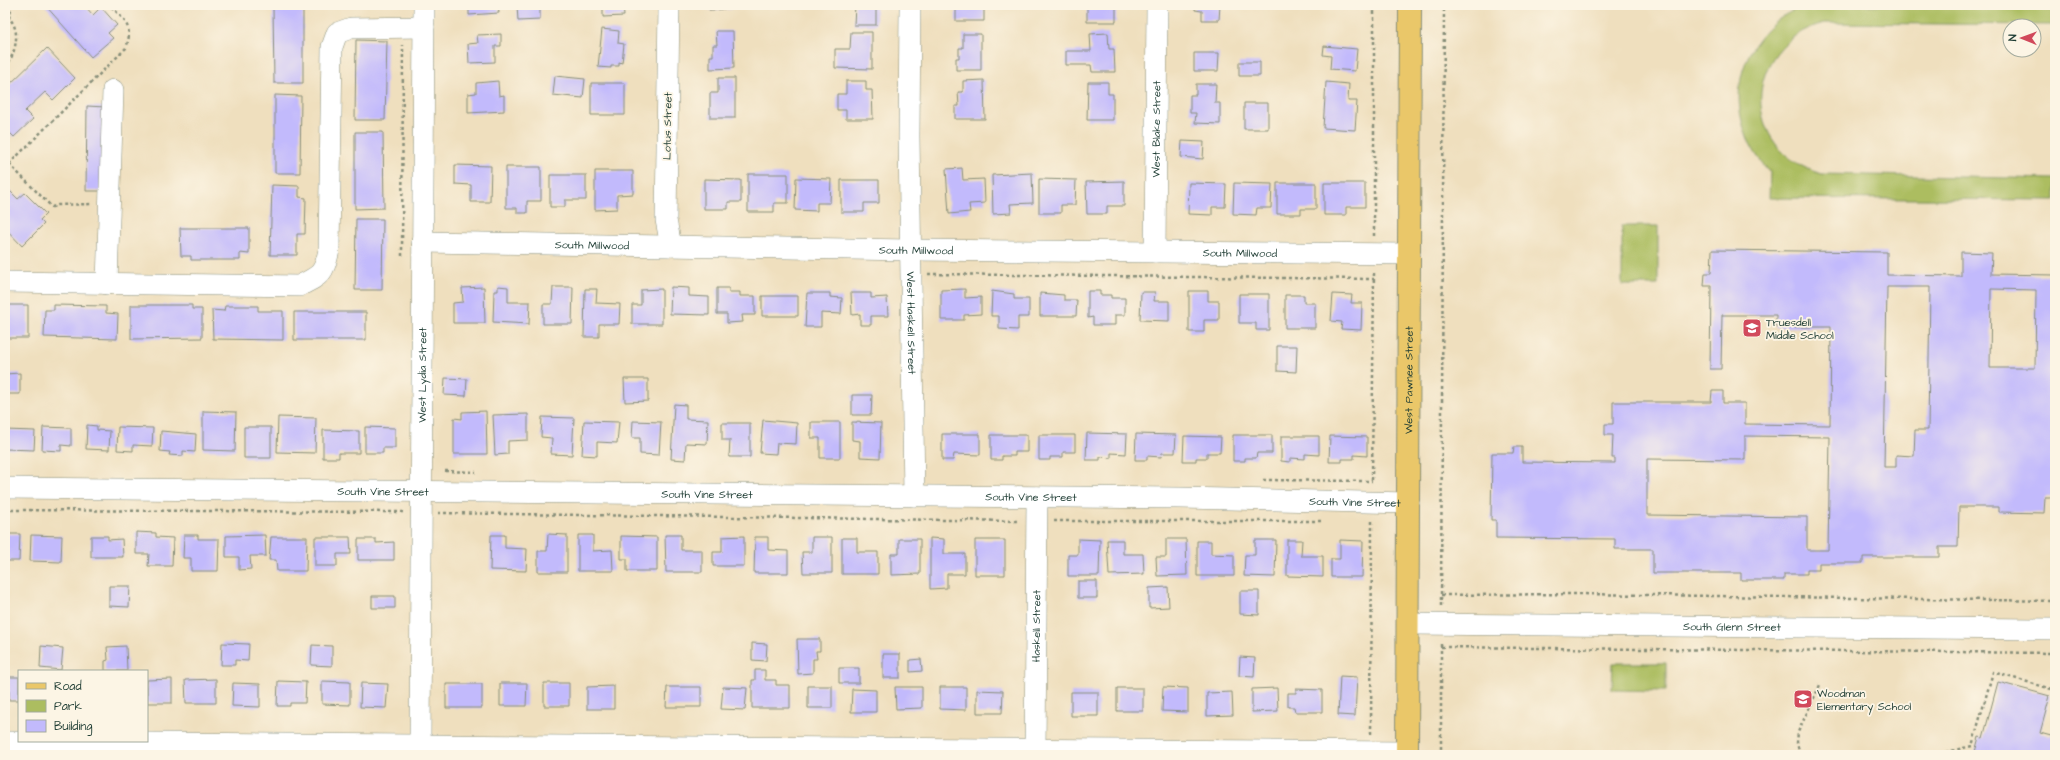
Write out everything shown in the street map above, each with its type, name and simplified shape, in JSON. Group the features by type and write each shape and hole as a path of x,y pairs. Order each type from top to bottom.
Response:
{"main road":[{"name":"West Pawnee Street","path":"1407,753 1410,5"}],"street":[{"name":"West Lydia Street","path":"420,746 420,513 424,5"},
{"name":"Lotus Street","path":"669,5 666,220 671,246"},
{"name":"West Haskell Street","path":"910,5 909,136 914,496"},
{"name":"West Blake Street","path":"1155,252 1157,5"},
{"path":"5,282 299,286 317,277 326,268 329,250 332,47 337,33 351,28 424,27"},
{"path":"107,284 113,90"},
{"name":"South Millwood","path":"422,242 911,250 1410,254"},
{"name":"South Vine Street","path":"5,488 1037,497 1372,512 1409,503"},
{"name":"Haskell Street","path":"1035,752 1037,497"},
{"name":"South Glenn Street","path":"1408,624 2055,629"},
{"path":"5,742 372,750 420,746 1035,752 1407,753"}],"path":[{"path":"5,23 9,18 12,5"},
{"path":"9,164 126,48 130,38 128,24 110,5"},
{"path":"1370,752 1374,279 1374,5"},
{"path":"1441,755 1444,5"},
{"path":"5,68 10,61 15,46 16,33 14,22 9,18"},
{"path":"402,263 403,27"},
{"path":"5,160 52,207 58,205 98,204"},
{"path":"926,274 1374,279"},
{"path":"5,510 420,513 1037,521 1324,521"},
{"path":"1364,521 1372,512"},
{"path":"1441,595 1579,594 2055,601"},
{"path":"1441,647 2055,653"},
{"path":"1934,755 1972,746 1993,672 2055,690"},
{"path":"1800,755 1796,743 1798,732 1820,685"}],"green space":[{"path":"1809,5 2055,5 2055,25 2042,25 2042,18 2002,18 2002,25 1824,23 1797,35 1777,53 1765,74 1761,98 1764,122 1776,144 1795,162 1822,174 2055,179 2055,200 1769,198 1770,172 1757,155 1747,137 1741,118 1739,98 1741,78 1747,59 1757,41 1780,18 1799,8"},
{"path":"1622,226 1658,226 1658,285 1622,285"},
{"path":"1613,663 1666,663 1666,691 1612,690"}],"building":[{"path":"45,5 84,5 93,15 101,7 117,25 108,33 113,38 91,57"},
{"path":"469,5 498,5 499,13 469,15"},
{"path":"517,5 540,5 540,20 518,21"},
{"path":"603,5 623,5 624,16 603,17"},
{"path":"709,5 732,5 732,9 709,10"},
{"path":"855,5 876,5 876,25 854,25"},
{"path":"984,5 984,21 956,21 956,6"},
{"path":"1087,5 1116,5 1116,22 1087,22"},
{"path":"1195,5 1220,5 1219,20 1202,20 1202,11 1195,10"},
{"path":"273,6 303,6 303,83 274,83"},
{"path":"602,29 619,31 618,43 624,44 622,63 619,62 619,66 611,66 611,68 598,67"},
{"path":"716,31 733,31 734,68 710,69 710,56 713,56 713,45 717,45"},
{"path":"851,32 872,32 872,69 835,68 835,49 850,49"},
{"path":"1108,33 1109,49 1114,49 1115,72 1092,72 1091,65 1066,65 1066,51 1091,51 1090,34"},
{"path":"501,34 501,46 495,46 495,62 469,63 468,44 478,43 477,35"},
{"path":"963,34 981,34 981,70 956,70 956,58 959,58 959,48 963,48"},
{"path":"356,40 387,41 385,120 355,120"},
{"path":"1324,46 1357,49 1355,71 1330,69 1331,56 1323,55"},
{"path":"47,48 75,78 53,100 45,92 25,111 33,119 14,137 7,130 5,132 5,89"},
{"path":"1194,53 1219,53 1218,71 1194,71"},
{"path":"1239,62 1260,62 1260,76 1239,76"},
{"path":"555,76 585,79 583,98 553,95"},
{"path":"718,78 735,78 735,118 710,118 710,93 718,93"},
{"path":"984,80 985,119 955,119 955,106 959,106 958,92 963,92 963,81"},
{"path":"498,81 499,96 504,95 504,111 468,113 468,94 476,93 476,83"},
{"path":"846,81 866,81 866,90 872,90 873,119 846,119 846,110 837,110 837,94 846,94"},
{"path":"1088,82 1108,82 1108,94 1113,94 1113,120 1087,120"},
{"path":"1326,82 1349,84 1348,101 1357,101 1355,130 1323,128"},
{"path":"591,83 625,83 625,115 591,115"},
{"path":"1196,84 1216,84 1215,103 1220,103 1220,124 1195,123 1196,113 1190,113 1190,95 1196,95"},
{"path":"275,95 301,96 300,173 275,173"},
{"path":"1244,103 1268,103 1268,129 1244,129"},
{"path":"87,106 105,107 103,191 86,191"},
{"path":"355,132 383,132 384,208 355,209"},
{"path":"1182,141 1204,142 1203,159 1181,157"},
{"path":"455,165 491,166 490,202 471,202 471,185 455,184"},
{"path":"506,167 541,167 541,201 527,201 527,213 517,213 517,208 506,208"},
{"path":"962,168 963,180 984,179 985,203 969,204 970,212 949,214 946,169"},
{"path":"595,171 633,171 633,194 617,195 617,209 595,210"},
{"path":"1032,173 1033,203 1010,204 1011,213 993,214 992,175"},
{"path":"748,174 788,174 788,203 774,203 774,212 748,212"},
{"path":"550,175 586,175 586,200 565,200 565,207 550,207"},
{"path":"796,178 831,179 830,203 817,203 817,211 795,210"},
{"path":"704,179 741,180 741,202 728,202 728,209 704,209"},
{"path":"1039,179 1076,180 1075,205 1061,205 1061,213 1039,213"},
{"path":"841,180 879,180 879,203 864,203 864,212 841,212"},
{"path":"1124,181 1124,206 1107,206 1107,214 1087,214 1086,182"},
{"path":"1189,183 1226,184 1225,207 1212,207 1212,215 1188,214"},
{"path":"1234,183 1272,184 1271,208 1257,208 1256,215 1233,214"},
{"path":"1277,183 1316,183 1316,209 1301,209 1301,214 1277,214"},
{"path":"1324,183 1365,183 1365,207 1346,207 1346,215 1324,215"},
{"path":"272,185 299,186 299,197 306,198 305,234 297,234 297,255 270,255"},
{"path":"5,186 18,199 25,193 46,214 40,220 44,224 22,246 5,228"},
{"path":"356,219 383,219 382,290 355,290"},
{"path":"180,228 249,228 249,254 240,253 240,260 191,260 191,256 181,256"},
{"path":"1712,250 1887,252 1887,275 1961,276 1961,252 1992,253 1991,274 2055,275 2055,497 2045,497 2044,513 1999,512 1999,507 1959,507 1958,547 1939,547 1939,557 1863,557 1863,563 1819,563 1819,570 1807,570 1807,574 1784,574 1784,580 1741,580 1741,573 1653,573 1653,549 1615,549 1615,539 1496,538 1496,520 1491,520 1492,453 1513,453 1514,447 1522,447 1522,462 1615,463 1615,458 1612,458 1613,435 1605,435 1605,424 1613,424 1613,402 1711,402 1712,391 1723,391 1723,403 1745,403 1745,424 1830,425 1831,327 1776,327 1776,315 1722,315 1721,369 1710,369 1711,286 1704,286 1705,273 1711,273","holes":["1887,287 1930,287 1928,430 1915,430 1914,456 1896,455 1896,467 1884,467","1991,289 2036,290 2035,368 1990,368","1745,436 1830,437 1828,550 1807,550 1807,517 1647,515 1647,459 1745,460"]},
{"path":"498,286 508,287 508,302 530,302 529,324 493,322 494,291 498,291"},
{"path":"484,287 485,323 453,323 453,303 463,302 462,288"},
{"path":"553,287 573,287 572,324 543,324 543,304 552,304"},
{"path":"671,287 689,288 689,296 709,297 709,315 670,314"},
{"path":"717,288 729,288 729,292 740,292 740,296 755,296 755,315 742,315 743,322 727,323 727,314 717,314"},
{"path":"585,289 597,289 596,303 620,304 619,324 599,324 599,337 584,337"},
{"path":"662,289 662,324 632,324 632,305 641,305 641,290"},
{"path":"965,289 965,298 981,297 981,314 964,315 964,320 941,320 941,290"},
{"path":"992,291 1014,294 1014,299 1029,299 1029,317 1018,317 1018,330 999,329 999,316 991,316"},
{"path":"1088,291 1100,291 1100,295 1111,295 1111,298 1125,298 1125,315 1115,315 1115,325 1093,325 1093,317 1088,318"},
{"path":"1189,291 1208,291 1208,301 1219,301 1219,320 1204,320 1204,332 1189,332"},
{"path":"1141,292 1155,292 1154,301 1169,301 1169,321 1140,320"},
{"path":"807,293 830,293 830,297 842,298 841,314 821,313 821,327 805,327"},
{"path":"851,293 871,293 871,298 887,297 888,316 871,316 871,325 860,325 860,314 852,315"},
{"path":"1040,293 1064,295 1064,300 1077,300 1076,316 1040,316"},
{"path":"1239,294 1269,294 1269,330 1256,330 1256,323 1239,323"},
{"path":"1333,294 1352,295 1351,303 1362,303 1361,330 1341,329 1342,322 1331,321"},
{"path":"1285,295 1304,295 1304,303 1315,303 1315,328 1285,328"},
{"path":"762,296 798,296 798,316 762,316"},
{"path":"5,305 28,305 28,338 5,338"},
{"path":"54,305 106,306 106,313 118,314 117,339 44,337 45,310 54,310"},
{"path":"131,305 192,305 192,309 202,309 202,338 131,339"},
{"path":"225,306 258,306 258,311 283,311 283,340 213,339 212,310 224,311"},
{"path":"294,312 366,312 366,340 294,340"},
{"path":"1277,346 1297,346 1296,372 1277,371"},
{"path":"20,373 20,394 5,394 5,374"},
{"path":"445,378 467,379 466,396 444,395"},
{"path":"624,379 648,379 648,401 625,402"},
{"path":"852,395 872,395 871,415 852,415"},
{"path":"674,404 686,405 686,419 708,420 707,444 686,443 685,460 671,459"},
{"path":"203,411 236,412 235,451 203,450"},
{"path":"486,411 487,454 454,454 454,418 462,419 462,412"},
{"path":"528,414 528,440 508,441 508,454 495,455 493,415"},
{"path":"278,417 316,418 315,453 277,452"},
{"path":"542,417 574,418 572,455 551,454 552,438 541,437"},
{"path":"763,420 797,423 796,444 777,443 776,454 760,453"},
{"path":"584,421 619,422 617,443 597,442 597,456 582,455"},
{"path":"633,421 661,422 659,455 640,454 640,438 632,438"},
{"path":"811,422 840,422 840,458 820,458 820,438 811,438"},
{"path":"852,422 881,423 880,458 860,457 860,441 852,440"},
{"path":"722,423 750,423 750,457 729,457 730,440 722,440"},
{"path":"87,425 97,426 97,430 110,431 109,450 86,449"},
{"path":"43,427 71,428 71,446 61,445 61,451 42,450"},
{"path":"118,427 153,428 152,446 133,445 133,451 117,450"},
{"path":"244,427 271,427 271,458 244,458"},
{"path":"365,427 395,428 395,448 383,448 383,453 365,453"},
{"path":"5,430 35,431 34,450 5,449"},
{"path":"323,430 359,431 359,453 339,453 339,458 323,458"},
{"path":"161,431 196,434 195,452 183,451 183,456 169,455 170,452 160,451"},
{"path":"1087,433 1127,434 1126,454 1111,453 1111,458 1100,457 1100,460 1086,460"},
{"path":"942,434 980,434 980,455 954,454 953,460 942,460"},
{"path":"1136,434 1176,435 1175,453 1162,453 1161,457 1147,456 1147,460 1135,460"},
{"path":"991,435 1027,435 1027,452 1015,452 1015,456 1002,456 1002,460 991,460"},
{"path":"1039,435 1075,435 1075,452 1063,452 1063,457 1050,457 1050,460 1039,460"},
{"path":"1233,435 1272,435 1272,453 1257,453 1256,458 1245,458 1245,461 1233,461"},
{"path":"1184,436 1221,437 1220,453 1207,453 1207,458 1196,458 1196,461 1183,461"},
{"path":"1281,436 1319,436 1319,455 1305,454 1305,459 1290,458 1290,462 1281,461"},
{"path":"1330,436 1367,437 1367,456 1354,455 1354,459 1342,459 1342,462 1329,462"},
{"path":"136,532 156,533 156,537 173,538 172,566 148,566 149,554 136,554"},
{"path":"5,534 20,534 19,561 5,561"},
{"path":"548,534 567,535 567,572 538,572 538,551 547,551"},
{"path":"31,535 62,536 61,562 30,561"},
{"path":"184,535 198,535 198,539 219,539 218,571 191,571 191,558 183,558"},
{"path":"265,535 266,556 250,556 251,569 239,570 239,557 226,557 226,536"},
{"path":"491,535 505,535 505,548 527,549 526,571 490,570"},
{"path":"578,535 593,535 593,551 612,550 613,571 578,571"},
{"path":"665,535 681,535 681,550 702,550 702,572 666,572"},
{"path":"91,536 108,536 108,540 122,539 123,557 91,557"},
{"path":"621,536 657,537 657,571 627,571 627,559 621,559"},
{"path":"744,536 744,566 713,566 713,552 722,552 722,537"},
{"path":"271,537 307,537 306,571 277,571 276,560 269,560"},
{"path":"315,537 350,537 351,554 337,554 337,566 315,566"},
{"path":"755,537 768,537 768,550 788,551 788,573 754,573"},
{"path":"812,537 832,537 832,573 803,573 802,552 812,552"},
{"path":"842,538 857,538 857,552 878,552 878,574 842,574"},
{"path":"930,538 944,539 944,554 965,554 965,574 947,574 947,588 930,589"},
{"path":"358,539 376,539 376,543 394,542 394,560 358,560"},
{"path":"899,539 920,539 920,574 891,575 891,554 899,554"},
{"path":"1078,539 1100,540 1099,576 1068,576 1068,555 1078,555"},
{"path":"1166,539 1186,539 1187,575 1157,576 1156,557 1166,557"},
{"path":"975,540 1005,540 1005,575 975,575"},
{"path":"1107,540 1123,540 1123,554 1143,554 1144,574 1109,575"},
{"path":"1255,540 1276,540 1275,577 1244,576 1245,555 1255,555"},
{"path":"1287,540 1302,540 1301,556 1323,556 1323,577 1287,576"},
{"path":"1340,540 1363,541 1362,577 1331,577 1331,559 1340,559"},
{"path":"1197,541 1211,541 1211,554 1234,555 1234,576 1197,576"},
{"path":"1078,581 1097,581 1097,598 1078,598"},
{"path":"109,586 130,586 129,607 109,606"},
{"path":"1168,587 1169,607 1149,608 1149,588"},
{"path":"1240,591 1259,591 1259,615 1240,614"},
{"path":"372,596 395,596 395,608 372,608"},
{"path":"797,639 820,639 820,651 816,651 817,659 813,659 813,673 798,674"},
{"path":"222,643 249,644 248,661 235,660 235,665 221,665"},
{"path":"752,643 767,644 766,661 752,660"},
{"path":"312,645 332,646 332,666 311,665"},
{"path":"41,646 63,648 61,670 40,668"},
{"path":"126,646 127,670 105,670 105,661 108,660 107,647"},
{"path":"883,654 900,654 900,678 883,678"},
{"path":"1240,657 1255,658 1254,677 1239,676"},
{"path":"921,659 922,671 910,672 910,660"},
{"path":"839,668 859,668 859,683 839,683"},
{"path":"755,670 765,670 765,680 776,680 776,685 790,685 790,708 752,708 752,680 755,680"},
{"path":"1340,676 1357,677 1355,716 1338,715"},
{"path":"9,677 18,677 18,700 9,700"},
{"path":"172,679 172,703 148,703 148,680"},
{"path":"216,679 216,703 186,703 185,680"},
{"path":"278,681 306,682 305,703 290,703 290,706 277,706"},
{"path":"322,681 350,682 350,705 322,704"},
{"path":"1998,682 2050,696 2040,733 2051,736 2052,734 2055,735 2055,755 1978,755 1979,754 1975,752 1979,737 1983,738"},
{"path":"233,683 260,684 260,707 232,706"},
{"path":"361,683 388,684 386,708 360,707"},
{"path":"500,683 527,683 526,706 500,706"},
{"path":"544,683 569,683 569,706 544,706"},
{"path":"446,684 482,684 482,708 446,708"},
{"path":"614,686 614,709 587,709 587,687"},
{"path":"808,686 832,686 832,708 808,708"},
{"path":"667,687 701,687 701,707 666,707"},
{"path":"723,687 747,688 745,710 721,709"},
{"path":"895,687 922,687 922,708 896,709"},
{"path":"940,687 966,687 966,710 940,709"},
{"path":"1163,687 1188,688 1188,712 1162,711"},
{"path":"1117,688 1143,688 1143,711 1117,711"},
{"path":"1277,688 1278,711 1252,712 1252,689"},
{"path":"852,689 876,690 876,712 851,712"},
{"path":"1296,689 1322,690 1322,712 1295,712 1294,707 1288,707 1288,693 1296,693"},
{"path":"977,690 1003,691 1002,713 977,713"},
{"path":"1071,692 1098,692 1098,716 1071,716"},
{"path":"1232,692 1233,715 1207,716 1207,693"}],"place":[{"name":"Truesdell Middle School","path":"1752,328"},
{"name":"Woodman Elementary School","path":"1803,699"}]}
